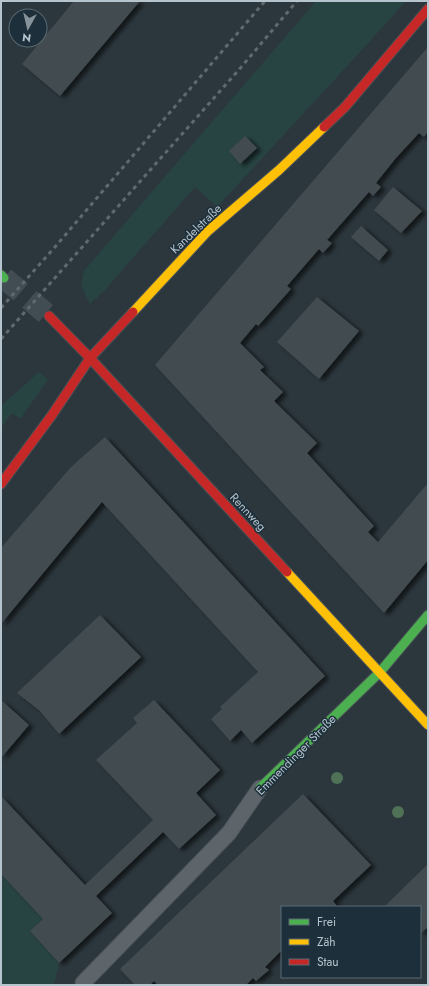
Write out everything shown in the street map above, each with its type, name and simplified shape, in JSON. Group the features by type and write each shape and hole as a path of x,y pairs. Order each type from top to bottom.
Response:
{"street":[{"name":"Kandelstraße","path":"1,484 52,415 90,358 208,231 278,170 345,107 428,9"},
{"name":"Rennweg","path":"48,316 90,358 428,725"},
{"name":"Emmendinger Straße","path":"260,788 380,672 428,615"}],"lane":[{"name":"Emmendinger Straße","path":"83,983 229,833 260,788"}],"green space":[{"path":"316,1 406,1 217,207 195,187 104,291 90,304 81,285 84,271"},
{"path":"39,372 48,380 20,419 12,413 1,428 1,406"},
{"path":"1,874 43,919 30,931 59,963 54,985 1,985"}],"building":[{"path":"74,1 140,1 60,96 22,64 35,48 48,48 48,32"},
{"path":"428,47 428,132 424,137 419,133 396,158 376,183 381,187 373,196 369,192 327,240 332,243 323,253 319,249 287,286 291,289 258,326 256,324 240,343 264,367 260,370 283,392 274,401 317,443 307,453 374,526 368,532 378,542 428,483 428,560 384,613 155,365"},
{"path":"245,136 257,148 240,164 229,151"},
{"path":"393,187 422,211 401,233 374,210"},
{"path":"361,226 388,250 379,261 351,237"},
{"path":"317,297 359,331 319,379 277,342"},
{"path":"105,437 325,676 252,743 241,730 230,741 211,719 222,709 220,707 258,672 102,502 1,624 1,548 71,467"},
{"path":"100,615 141,657 59,734 40,711 17,693"},
{"path":"1,700 29,725 1,758"},
{"path":"154,700 220,770 196,793 216,815 179,849 163,832 96,896 112,913 59,963 30,931 43,919 1,874 1,796 85,885 153,820 96,760 137,723 133,718"},
{"path":"303,794 371,865 333,901 337,906 281,906 281,951 265,967 269,970 256,981 253,978 246,985 158,985 154,981 150,985 135,985 120,969"},
{"path":"428,864 428,927 421,933 421,906 385,906"}],"tunnel":[{"path":"4,278 49,316"}],"railway":[{"path":"1,308 265,1"},
{"path":"1,339 243,65 297,1"}],"traffic: fast":[{"path":"1,275 4,278"},
{"path":"260,788 380,672 428,615"}],"traffic: slow":[{"path":"133,312 208,231 279,170 324,127"},
{"path":"287,572 428,725"}],"traffic: jam":[{"path":"324,127 345,107 428,9"},
{"path":"1,484 52,415 90,358 133,312"},
{"path":"49,316 90,358 287,572"}]}
